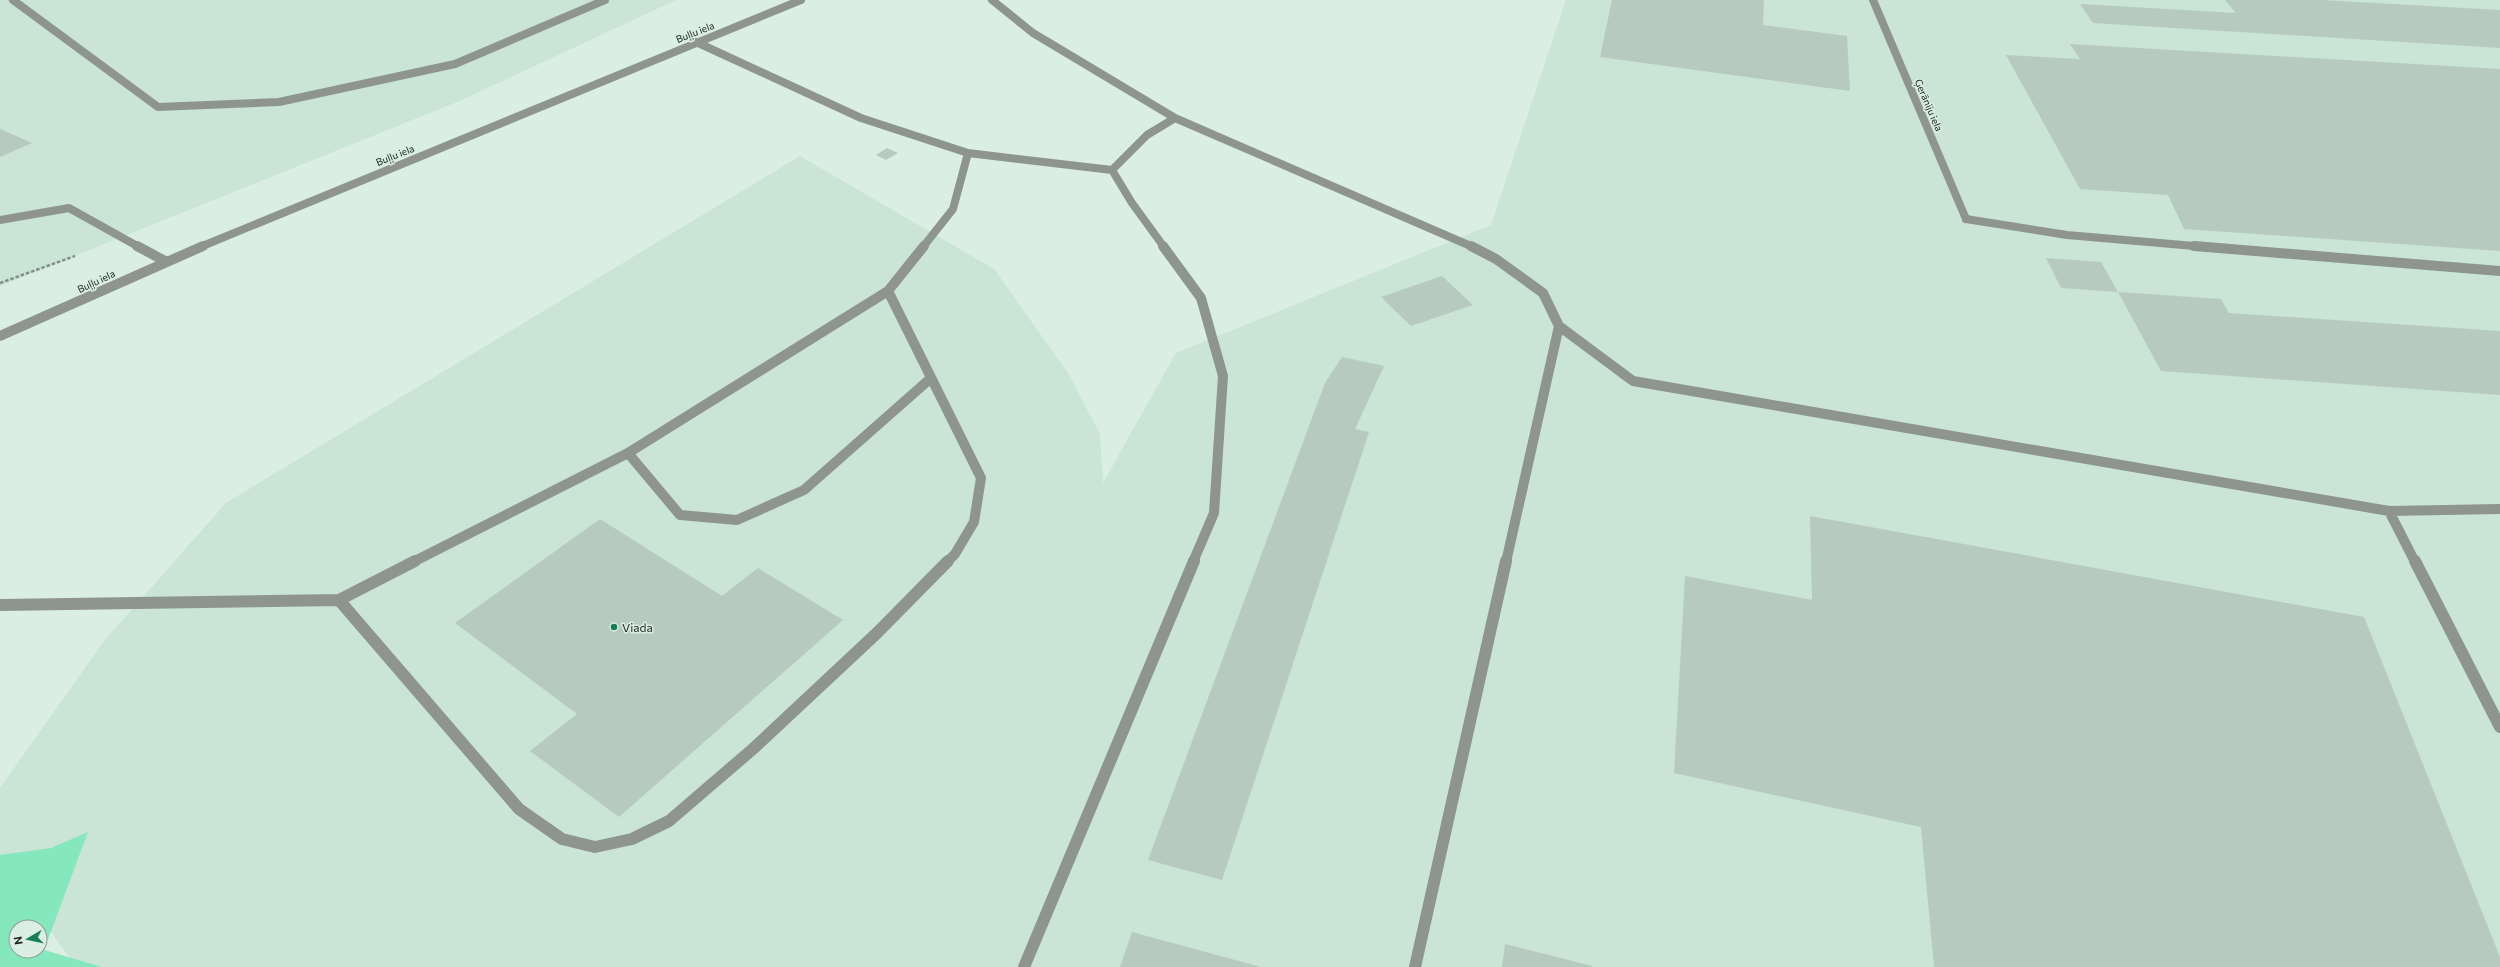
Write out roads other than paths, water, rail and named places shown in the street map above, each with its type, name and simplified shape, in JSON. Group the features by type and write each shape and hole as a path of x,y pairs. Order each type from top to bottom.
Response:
{"street":[{"path":"13,0 158,108 279,102 455,64 606,0"},
{"name":"Buļļu iela","path":"0,336 165,260 801,0"},
{"path":"992,0 1034,33 1175,118 1459,239 1496,259 1543,293 1559,326 1633,381 2389,511 2500,508"},
{"name":"Ģerāniju iela","path":"1873,0 1966,219 2067,236 2500,271"},
{"path":"696,42 861,118 968,153 1112,170"},
{"path":"1112,170 1147,135 1175,118"},
{"path":"0,605 339,600 628,453 888,291 953,209 968,153"},
{"path":"1024,967 1214,514 1223,376 1201,298 1132,203 1112,170"},
{"path":"0,220 69,208 165,260"},
{"path":"339,600 519,809 562,839 595,847 632,839 670,821 754,748 877,632 954,554 974,522 981,478 888,291"},
{"path":"1415,967 1559,326"},
{"path":"628,453 680,515 737,520 804,490 931,378"},
{"path":"2389,511 2500,727"}],"place":[{"name":"Viada","path":"614,627"}]}
